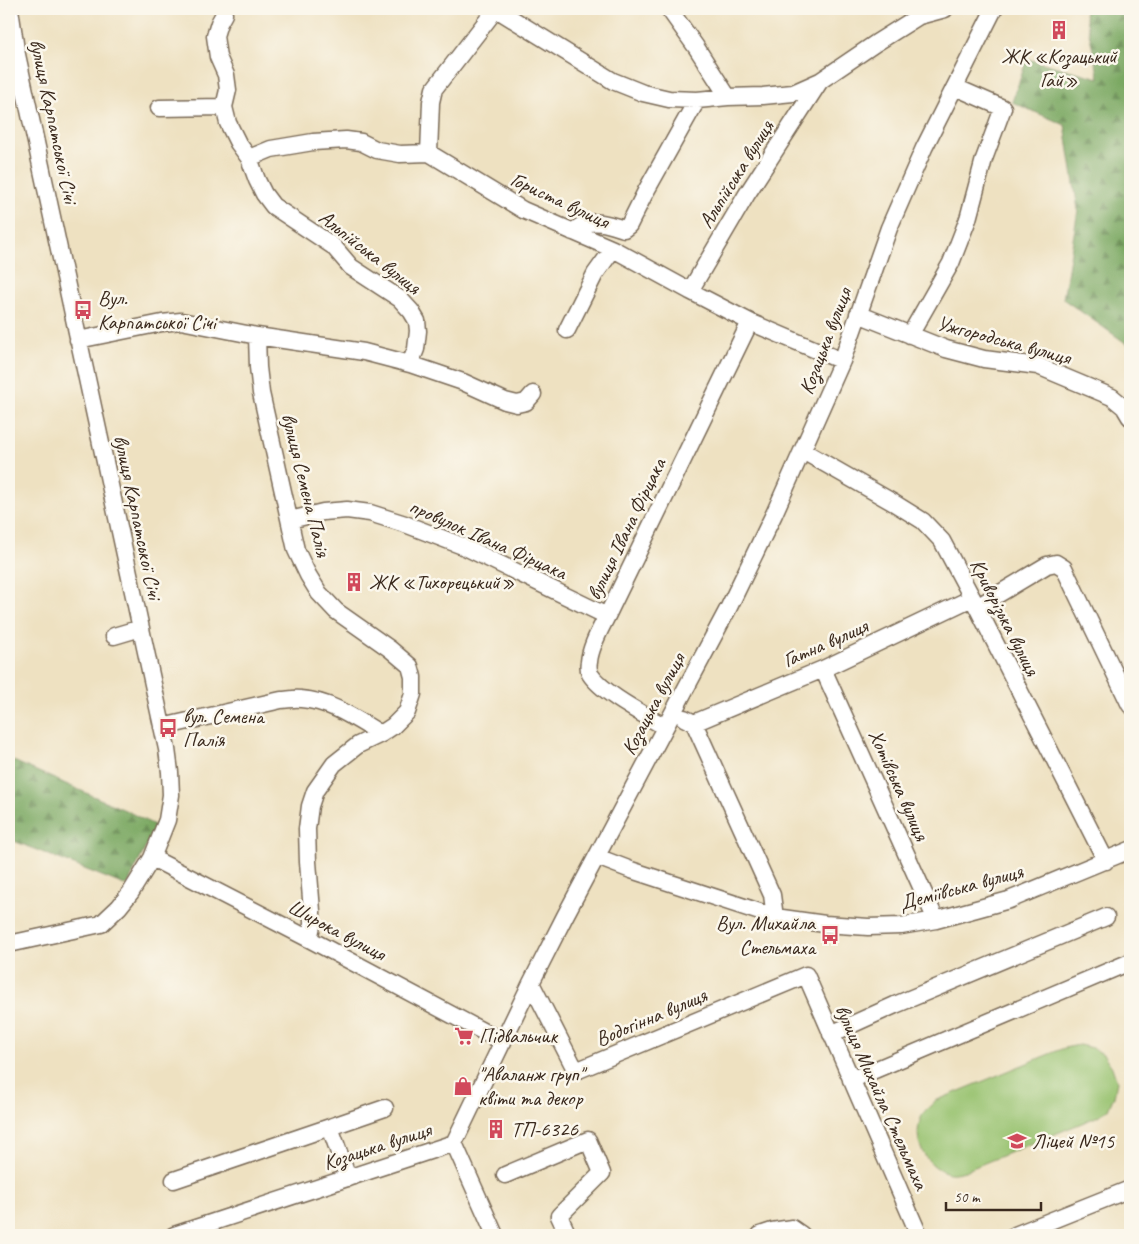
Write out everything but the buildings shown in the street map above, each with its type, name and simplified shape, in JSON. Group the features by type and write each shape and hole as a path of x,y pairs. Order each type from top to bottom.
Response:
{"street":[{"name":"вулиця Карпатської Січі","path":"9,944 101,924 119,908 152,858 167,820 170,795 168,756 16,50 10,9"},
{"path":"249,158 272,149 313,142 346,140 361,142 377,150 400,154 430,153 431,102 434,89 496,9"},
{"name":"Альпійська вулиця","path":"496,9 613,81 643,93 669,98 697,100 793,93 820,81 919,16 945,9"},
{"path":"669,9 728,97"},
{"name":"Козацька вулиця","path":"174,1235 454,1143 531,983 729,607 842,361 889,228 924,148 994,9"},
{"name":"Альпійська вулиця","path":"224,14 215,36 218,57 226,75 228,90 224,107 228,123 238,143 249,158 264,194 273,206 333,246 351,267 400,299 411,310 418,321 418,331 416,349 410,364"},
{"name":"Альпійська вулиця","path":"690,291 747,194 820,81"},
{"path":"910,335 951,263 968,219 984,159 1003,108 955,87"},
{"path":"573,232 582,225 592,222 624,229 628,225 697,100"},
{"path":"158,108 224,107"},
{"name":"Гориста вулиця","path":"430,153 523,210 613,249 750,322 842,361"},
{"path":"567,330 595,274 613,249"},
{"name":"Ужгородська вулиця","path":"858,314 946,349 984,359 1038,366 1112,397 1124,407 1130,417"},
{"path":"78,340 162,322 181,321 257,336 364,352 410,364 517,404 526,402 533,394"},
{"name":"вулиця Івана Фірцака","path":"665,727 620,700 600,685 589,672 589,662 592,650 607,616 750,322"},
{"name":"вулиця Семена Палія","path":"257,336 261,393 296,550 319,593 336,611 390,649 410,666 414,677 413,694 407,712 393,726 358,745 334,764 316,791 310,806 307,829 312,911 312,926 309,939"},
{"name":"Криворізька вулиця","path":"802,451 923,521 942,541 975,602 1106,861"},
{"name":"провулок Івана Фірцака","path":"290,520 323,512 347,510 370,513 405,524 464,547 607,616"},
{"name":"Гатна вулиця","path":"694,723 975,602 1047,565 1056,563 1064,568 1130,705"},
{"path":"114,636 141,628"},
{"name":"Хотівська вулиця","path":"823,669 936,920"},
{"path":"162,727 272,702 300,698 336,708 381,734"},
{"path":"674,712 694,723 772,895 775,917"},
{"name":"Деміївська вулиця","path":"596,857 775,917 825,924 868,927 901,926 936,920 1009,900 1130,850"},
{"name":"Широка вулиця","path":"152,858 503,1042"},
{"path":"831,1034 1106,916"},
{"path":"851,1080 1130,962"},
{"name":"Водогінна вулиця","path":"531,983 576,1071 806,975"},
{"name":"вулиця Михайла Стельмаха","path":"806,975 920,1235"},
{"path":"174,1180 386,1108"},
{"path":"330,1127 348,1178"},
{"path":"505,1175 588,1140 602,1173 559,1216 568,1235"},
{"path":"454,1143 495,1235"},
{"path":"1015,1235 1130,1189"},
{"path":"760,1235 792,1228 802,1235"}],"green space":[{"path":"1084,9 1130,9 1130,346 1063,299 1078,210 1065,125 1012,102 1027,59 1099,78"},
{"path":"9,759 125,810 156,826 127,886 9,839"},
{"path":"1079,1045 1092,1048 1103,1054 1112,1067 1117,1082 1108,1110 1094,1118 965,1171 949,1173 932,1164 926,1157 921,1148 918,1130 924,1112 935,1101 1064,1048"}],"place":[{"name":"ЖК «Козацький Гай»","path":"1059,30"},
{"name":"Вул. Карпатської Січі","path":"83,310"},
{"name":"ЖК «Тихорецький»","path":"354,582"},
{"name":"вул. Семена Палія","path":"168,728"},
{"name":"Вул. Михайла Стельмаха","path":"830,935"},
{"name":"Підвальчик","path":"464,1036"},
{"name":"\"Аваланж груп\" квіти та декор","path":"463,1086"},
{"name":"ТП-6326","path":"496,1129"},
{"name":"Ліцей №15","path":"1017,1141"}]}
